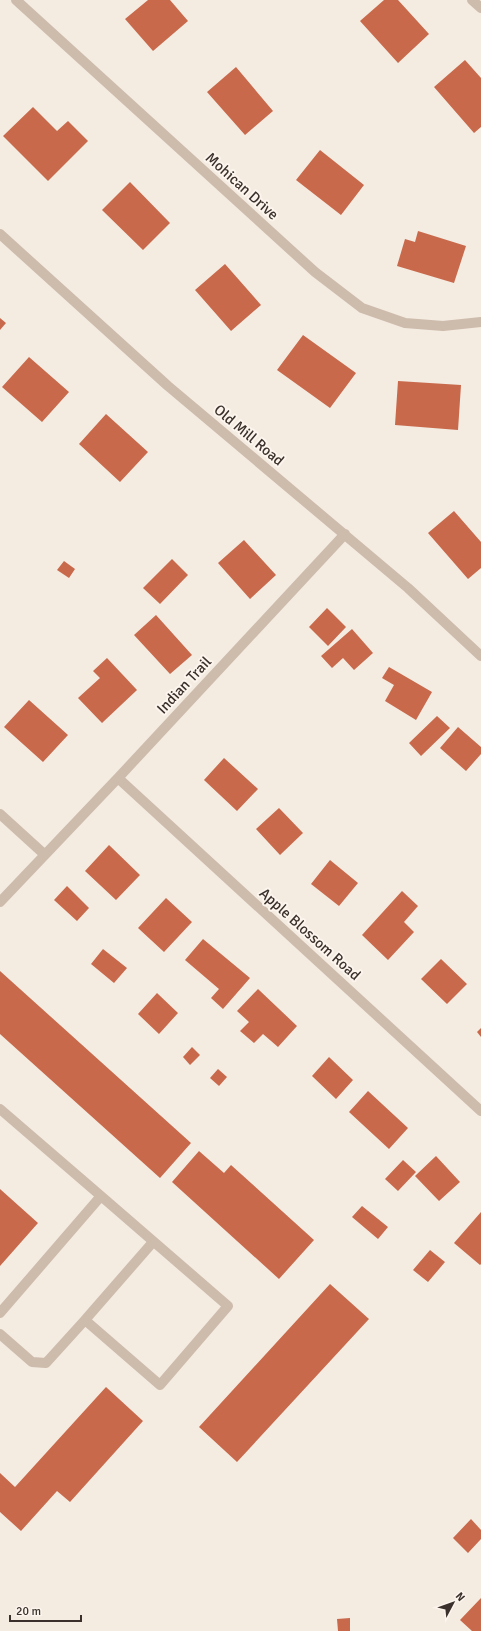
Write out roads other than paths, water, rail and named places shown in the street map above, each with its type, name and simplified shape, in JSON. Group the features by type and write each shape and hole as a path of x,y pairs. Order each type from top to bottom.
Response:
{"street":[{"name":"Mohican Drive","path":"16,0 315,272 362,308 405,323 443,326 481,322"},
{"path":"472,0 481,8"},
{"name":"Old Mill Road","path":"0,234 168,386 408,588 481,656"},
{"name":"Indian Trail","path":"0,902 44,854 118,778 345,534"},
{"name":"Apple Blossom Road","path":"118,778 481,1111"},
{"path":"0,814 44,854"},
{"path":"0,1109 228,1306 160,1385 85,1320"},
{"path":"0,1313 101,1196"},
{"path":"0,1334 32,1362 46,1363 153,1242"}]}
